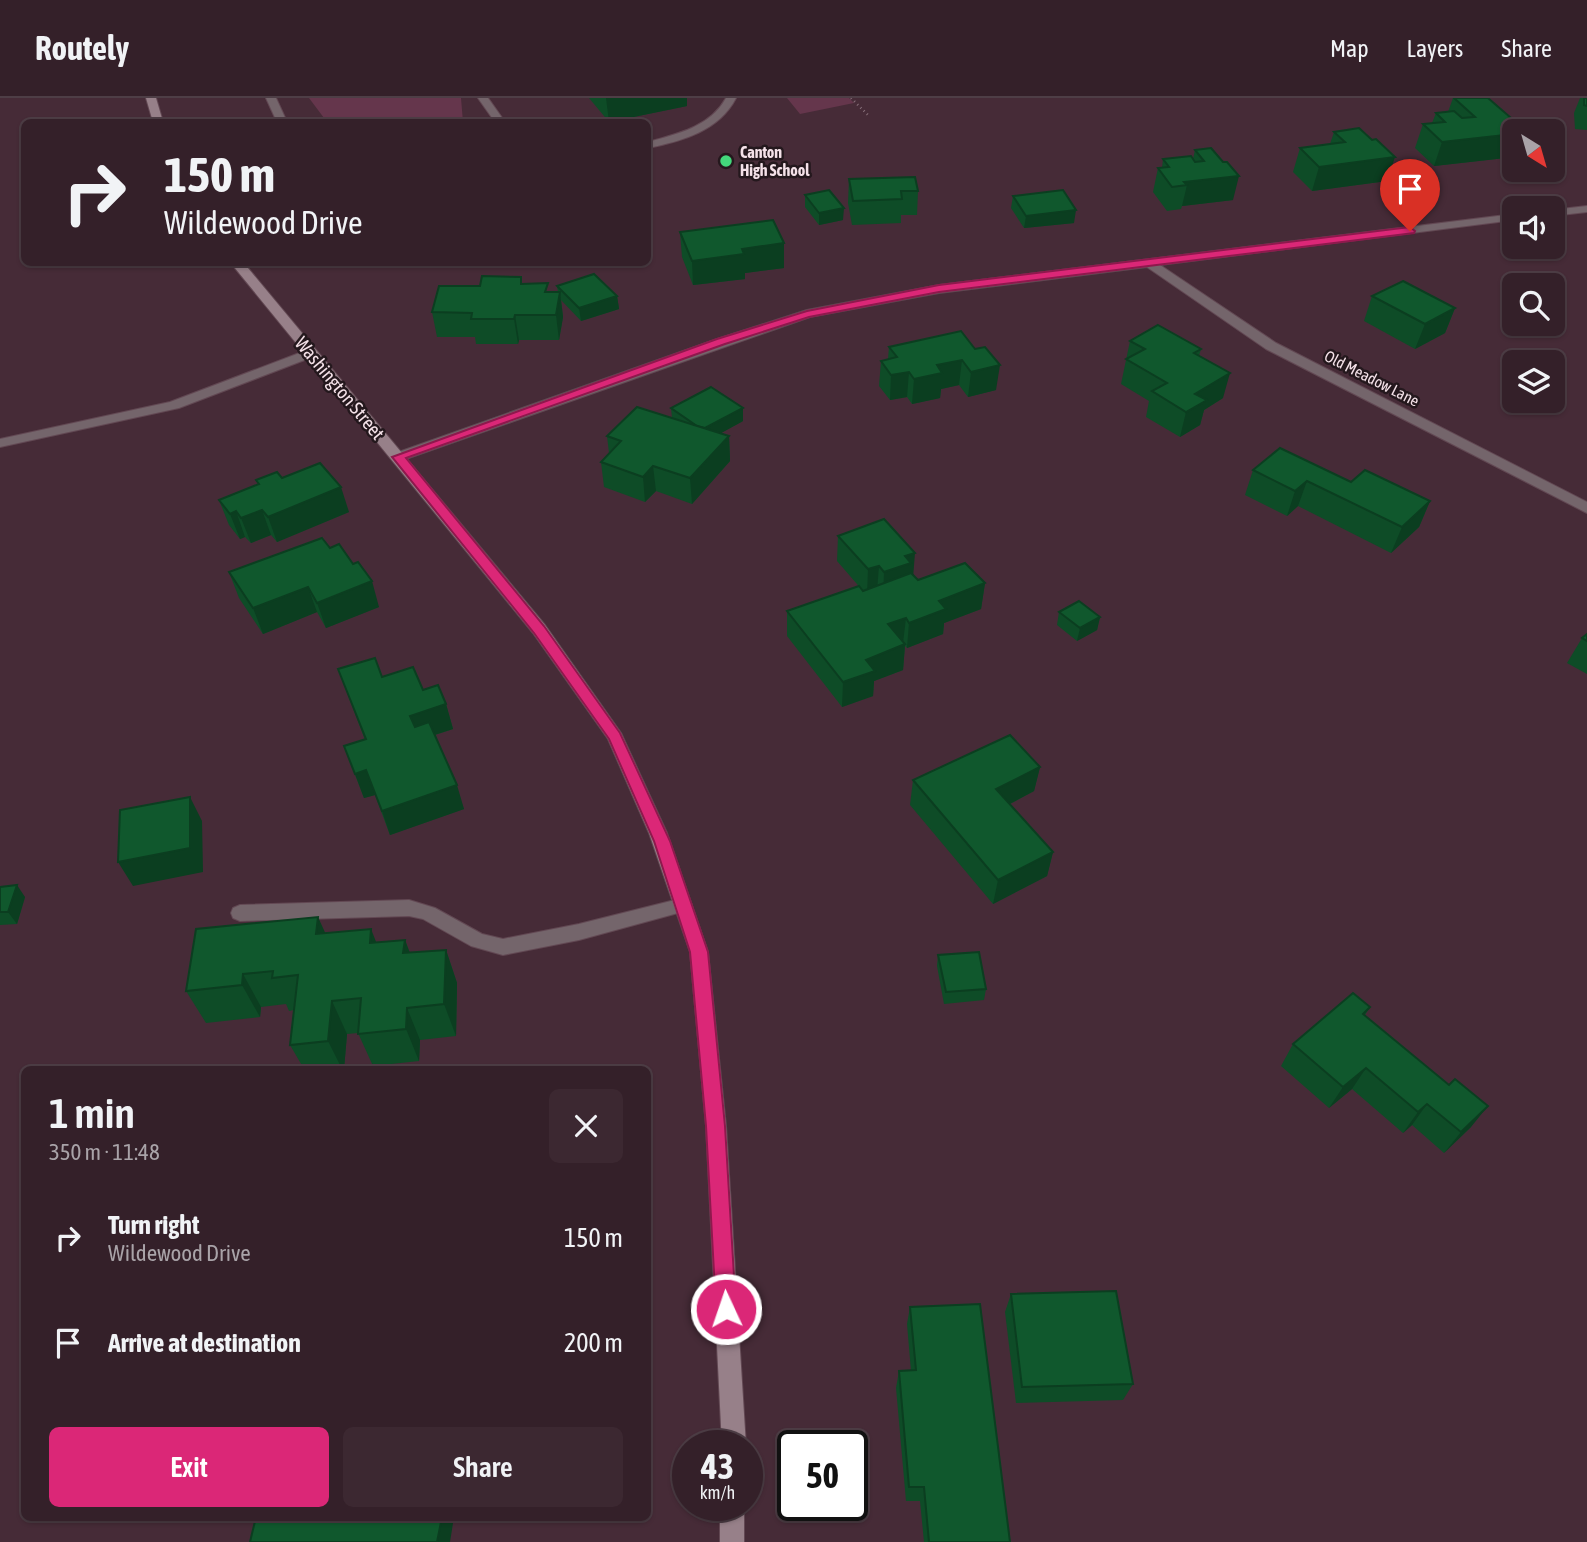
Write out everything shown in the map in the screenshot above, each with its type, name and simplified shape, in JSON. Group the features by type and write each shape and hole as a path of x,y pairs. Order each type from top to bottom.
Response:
{"main road":[{"path":"151,98 157,119"},
{"name":"Washington Street","path":"243,266 310,353 539,629 615,737 662,841 699,952 716,1126 732,1430"},
{"path":"732,1521 732,1542"}],"street":[{"path":"271,98 281,119"},
{"path":"483,98 498,119"},
{"path":"651,144 686,133 714,120 728,106 731,98"},
{"path":"1565,212 1587,209"},
{"path":"398,457 807,314 939,289 1502,219"},
{"name":"Old Meadow Lane","path":"1150,264 1271,346 1587,508"},
{"path":"0,443 174,405 310,353"},
{"path":"240,913 409,908 428,914 478,941 503,947 579,932 683,905"}],"path":[{"path":"851,98 869,116"}],"shaded area":[{"path":"309,98 461,98 463,119 325,119"},
{"path":"787,98 849,98 854,103 800,114"}],"building":[{"path":"1454,98 1488,98 1512,119 1502,119 1502,135 1442,142 1423,124 1445,122 1436,113 1454,111 1462,118 1475,117"},
{"path":"1359,128 1395,157 1319,167 1300,148 1345,142 1334,132"},
{"path":"1211,148 1239,176 1184,182 1187,185 1172,187 1158,168 1169,167 1163,159 1191,156 1195,162 1204,161 1195,150"},
{"path":"915,177 918,191 901,191 902,199 853,201 849,179"},
{"path":"829,190 844,208 819,213 805,195"},
{"path":"1063,190 1076,210 1026,216 1013,196"},
{"path":"773,220 784,243 742,249 744,254 692,261 680,232"},
{"path":"594,274 617,296 579,308 557,286"},
{"path":"482,276 521,277 521,284 548,283 545,292 560,292 556,315 471,319 472,313 432,312 439,286 480,286"},
{"path":"1403,281 1455,308 1425,324 1372,296"},
{"path":"1158,325 1201,349 1194,353 1230,373 1195,394 1207,400 1186,412 1152,391 1167,383 1126,359 1145,349 1130,341"},
{"path":"961,331 975,349 985,347 1000,365 971,372 962,360 937,365 942,373 914,379 909,372 891,375 881,361 897,357 889,347"},
{"path":"711,387 743,408 705,428 697,426 671,408"},
{"path":"637,407 729,436 690,478 653,466 643,477 601,462 621,441 607,436"},
{"path":"1280,448 1351,482 1365,470 1430,501 1402,527 1307,481 1295,491 1253,470"},
{"path":"320,463 341,487 268,517 262,510 241,518 236,511 230,514 219,500 259,484 256,480 277,472 282,478"},
{"path":"884,519 915,553 905,556 911,563 884,572 879,566 868,569 838,536"},
{"path":"322,538 330,548 339,544 353,564 358,562 372,581 317,603 308,587 253,608 229,572"},
{"path":"965,563 985,583 939,601 946,609 909,623 906,618 888,624 905,644 866,660 875,671 843,682 787,611 859,586 863,591 911,573 918,580"},
{"path":"1079,601 1100,617 1080,628 1059,612"},
{"path":"375,658 382,677 413,667 423,690 438,685 446,704 410,716 415,727 429,722 457,785 382,811 366,770 355,774 344,746 366,739 338,669"},
{"path":"1010,735 1040,767 996,789 1053,852 998,880 913,780"},
{"path":"190,797 190,848 118,862 120,810"},
{"path":"17,885 8,912 0,912 0,887"},
{"path":"318,917 316,934 371,929 370,943 405,940 403,953 446,950 444,1004 407,1008 406,1029 358,1034 361,998 332,1001 328,1041 290,1045 298,975 272,978 273,971 243,974 242,985 186,991 196,929"},
{"path":"979,952 986,989 946,992 938,955"},
{"path":"1353,993 1370,1007 1363,1014 1449,1085 1455,1079 1488,1106 1461,1132 1427,1104 1418,1112 1366,1068 1343,1087 1293,1044"},
{"path":"1116,1291 1133,1384 1022,1387 1011,1294"},
{"path":"980,1304 1010,1542 929,1542 924,1487 909,1487 899,1371 916,1370 910,1307"},
{"path":"255,1521 441,1521 437,1542 250,1542"}],"place":[{"name":"Canton High School","path":"726,161"}],"route":[{"path":"726,1309 716,1126 699,952 662,841 615,737 539,629 398,457 807,314 939,289 1410,231"}]}
